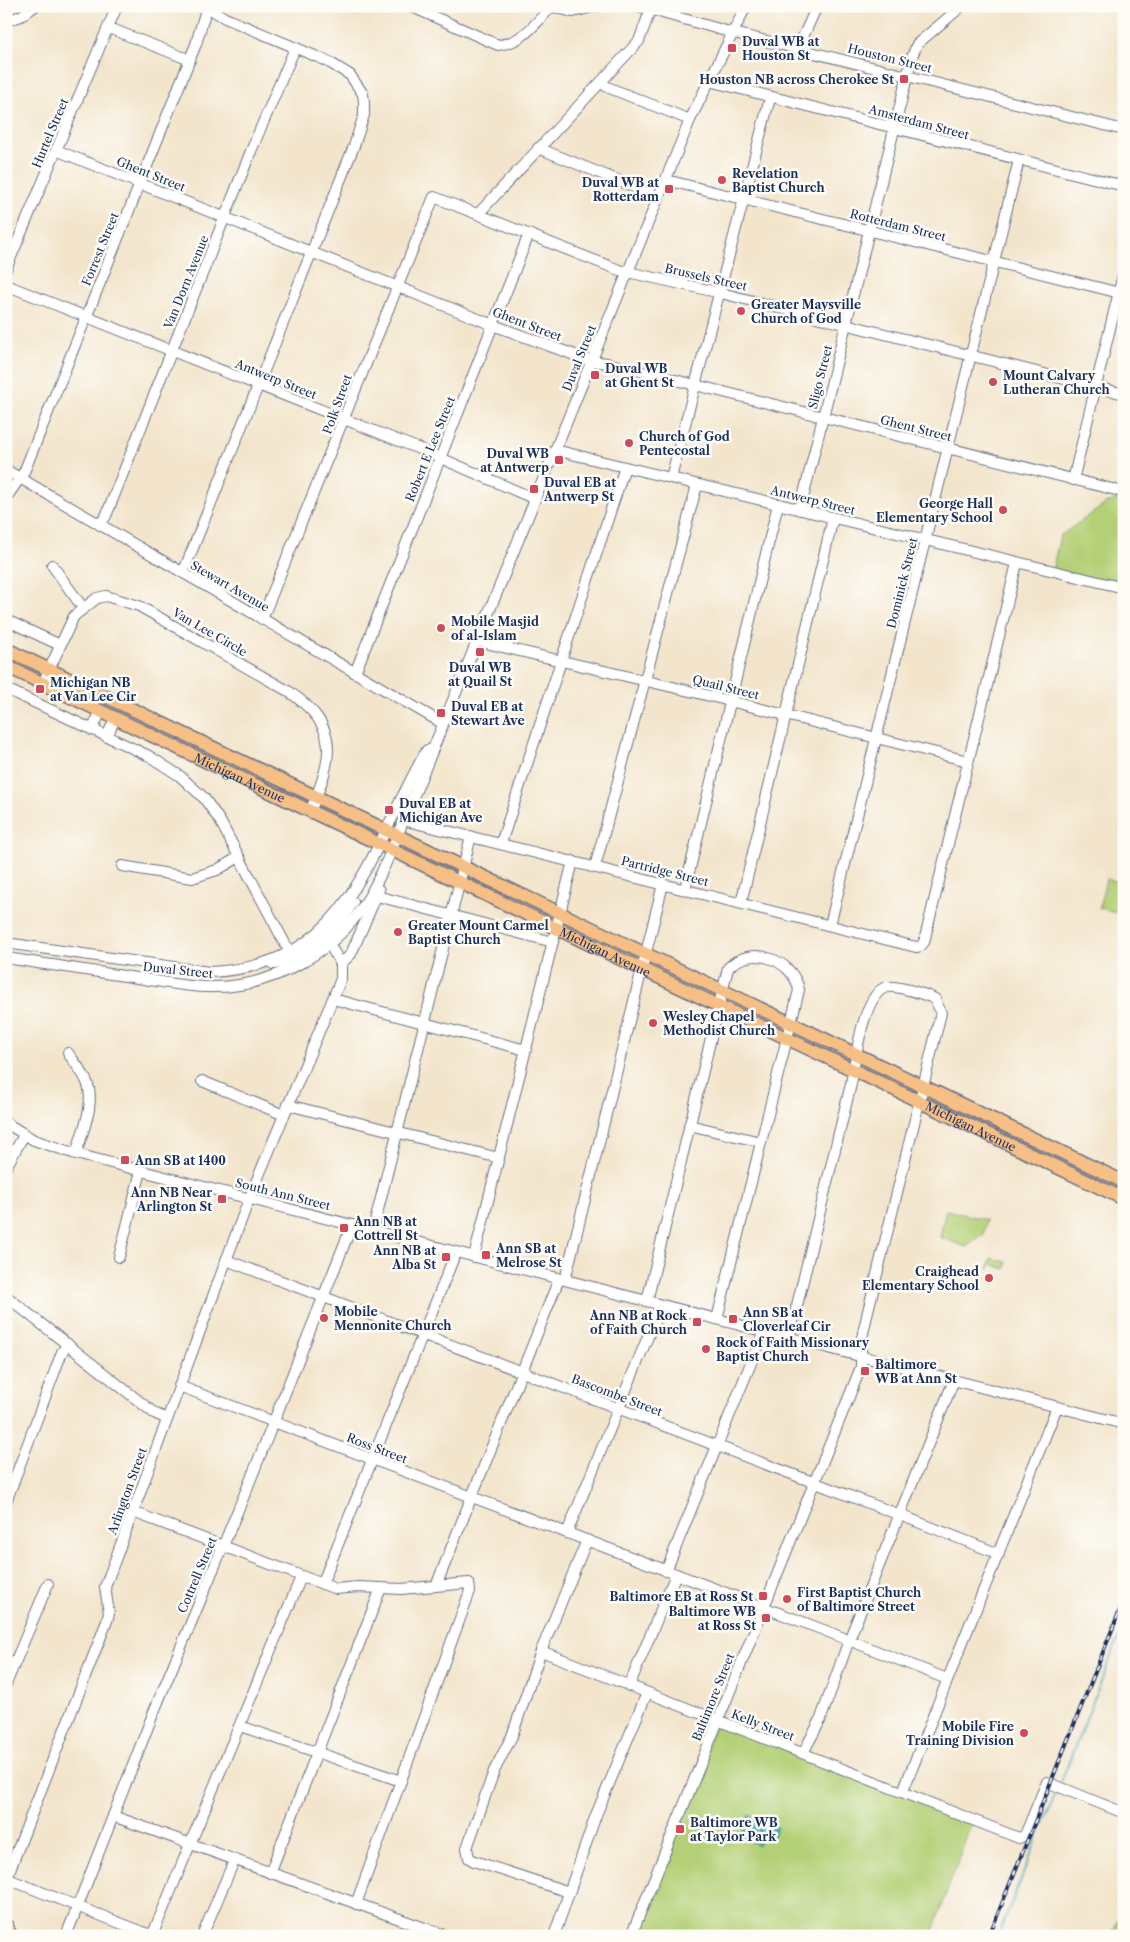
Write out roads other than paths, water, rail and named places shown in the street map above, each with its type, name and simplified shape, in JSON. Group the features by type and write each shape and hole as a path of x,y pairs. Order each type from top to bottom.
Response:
{"main road":[{"name":"Michigan Avenue","path":"6,649 560,915 1124,1182"},
{"name":"Michigan Avenue","path":"6,666 460,882 493,899 554,936 642,970 1124,1199"},
{"path":"493,899 501,886"},
{"path":"6,1925 11,1936"}],"street":[{"path":"6,21 21,16 35,6"},
{"name":"Hurtel Street","path":"6,269 118,6"},
{"path":"410,6 498,45 510,44 521,38 550,7 573,12 596,6"},
{"name":"Houston Street","path":"638,6 650,11 1124,130"},
{"name":"Duval Street","path":"6,943 193,970 229,971 260,964 289,952 319,932 336,915 357,886 378,844 403,820 690,120 746,6"},
{"path":"798,48 817,6"},
{"name":"Sligo Street","path":"800,510 907,76 917,44 962,6"},
{"path":"183,573 362,126 364,115 363,94 350,74 327,61 225,18 207,7"},
{"name":"Forrest Street","path":"6,498 20,478 86,317 190,60 207,7"},
{"path":"478,214 639,41 650,11"},
{"path":"108,28 190,60"},
{"name":"Van Dorn Avenue","path":"100,525 106,516 225,217 295,48"},
{"path":"601,82 607,87 690,120"},
{"name":"Amsterdam Street","path":"709,82 1124,186"},
{"path":"671,478 770,98"},
{"path":"538,148 659,197"},
{"name":"Ghent Street","path":"56,150 493,325 591,361 607,363 1124,492"},
{"name":"Dominick Street","path":"830,925 1019,160"},
{"name":"Rotterdam Street","path":"666,180 1121,294"},
{"name":"Brussels Street","path":"435,197 618,270 629,271 970,354 1124,394"},
{"name":"Polk Street","path":"262,619 429,206 435,197"},
{"name":"Robert E Lee Street","path":"355,673 529,234"},
{"path":"1073,480 1121,294 1124,271"},
{"name":"Antwerp Street","path":"6,285 258,384 536,498"},
{"name":"Antwerp Street","path":"555,450 1124,588"},
{"path":"501,843 625,467"},
{"name":"Stewart Avenue","path":"6,470 442,723"},
{"path":"595,867 646,682 697,485"},
{"path":"685,890 778,504"},
{"path":"741,903 833,518"},
{"path":"968,761 1017,562"},
{"path":"52,565 83,608"},
{"name":"Van Lee Circle","path":"43,683 74,616 83,608 97,598 106,596 139,606 299,698 322,722 328,745 328,758 310,812"},
{"path":"6,620 60,645"},
{"name":"Quail Street","path":"477,641 730,701 968,761"},
{"path":"6,689 167,766 193,787 220,821 289,952"},
{"path":"92,730 101,711"},
{"path":"107,737 115,718"},
{"name":"Duval Street","path":"6,958 191,986 217,987 239,985 278,973 327,940 356,916 370,894 390,850 390,833 416,767 442,723"},
{"name":"Partridge Street","path":"403,820 916,947 921,946 924,942 968,761"},
{"path":"373,1230 471,836"},
{"path":"122,866 192,878 217,870 239,857"},
{"path":"474,1256 573,861"},
{"path":"341,964 351,954 377,896 384,878 380,872"},
{"path":"436,1586 521,1371 562,1279 663,884"},
{"path":"260,964 278,965 327,940 346,915 357,886"},
{"path":"377,896 451,915 554,936"},
{"path":"327,940 341,964 341,980 288,1105 499,1158"},
{"path":"647,1301 728,968 741,958 760,956 779,961 797,980 799,990 717,1319"},
{"name":"Baltimore Street","path":"631,1936 717,1720 862,1367 861,1342 941,1013 934,999 888,986 880,989 872,998 856,1055 789,1338"},
{"path":"332,999 526,1050"},
{"path":"68,1053 86,1081 90,1094 90,1102 76,1154"},
{"path":"202,1081 284,1116"},
{"name":"Arlington Street","path":"7,1876 107,1621 105,1587 249,1198 288,1105"},
{"name":"South Ann Street","path":"6,1123 34,1140 76,1154 1057,1407"},
{"path":"689,1125 761,1142"},
{"path":"6,1167 24,1135"},
{"path":"119,1257 141,1171"},
{"name":"Cottrell Street","path":"66,1936 152,1714 222,1547 352,1225"},
{"path":"322,1584 456,1252"},
{"name":"Bascombe Street","path":"226,1260 900,1514 999,1554"},
{"path":"6,1296 154,1413 167,1419"},
{"path":"567,1533 661,1305"},
{"path":"629,1686 717,1446 764,1331"},
{"path":"6,1502 62,1352 68,1344"},
{"path":"803,1753 820,1721 849,1640 954,1380"},
{"name":"Ross Street","path":"179,1386 587,1540"},
{"path":"903,1791 1057,1407 1124,1424"},
{"path":"133,1512 336,1589 401,1589 469,1583 470,1591 356,1904"},
{"path":"570,1892 469,1858 467,1848 494,1771 512,1736 541,1652 587,1540 947,1679"},
{"path":"7,1876 152,1936 302,1577"},
{"path":"6,1684 48,1584"},
{"path":"270,1873 381,1588"},
{"name":"Kelly Street","path":"541,1652 903,1791 1019,1838 1026,1836 1047,1782 1124,1813"},
{"path":"554,1936 602,1800 647,1693"},
{"path":"240,1726 401,1781"},
{"path":"113,1816 440,1935"},
{"path":"202,1936 234,1861"}],"water":[{"path":"749,1815 777,1827 772,1840 762,1836 758,1845 740,1837"}],"waterway":[{"path":"1061,1782 1124,1624"},
{"path":"998,1936 1057,1790"}],"railway":[{"path":"989,1936 1124,1600"}],"place":[{"name":"Duval WB at Houston St","path":"732,48"},
{"name":"Houston NB across Cherokee St","path":"904,79"},
{"name":"Revelation Baptist Church","path":"722,180"},
{"name":"Duval WB at Rotterdam","path":"669,189"},
{"name":"Greater Maysville Church of God","path":"741,311"},
{"name":"Duval WB at Ghent St","path":"595,375"},
{"name":"Mount Calvary Lutheran Church","path":"993,382"},
{"name":"Church of God Pentecostal","path":"629,443"},
{"name":"Duval WB at Antwerp","path":"559,460"},
{"name":"Duval EB at Antwerp St","path":"534,489"},
{"name":"George Hall Elementary School","path":"1003,510"},
{"name":"Mobile Masjid of al-Islam","path":"441,628"},
{"name":"Duval WB at Quail St","path":"480,652"},
{"name":"Michigan NB at Van Lee Cir","path":"40,689"},
{"name":"Duval EB at Stewart Ave","path":"441,713"},
{"name":"Duval EB at Michigan Ave","path":"389,810"},
{"name":"Greater Mount Carmel Baptist Church","path":"398,932"},
{"name":"Wesley Chapel Methodist Church","path":"653,1023"},
{"name":"Ann SB at 1400","path":"125,1160"},
{"name":"Ann NB Near Arlington St","path":"222,1199"},
{"name":"Ann NB at Cottrell St","path":"344,1228"},
{"name":"Ann SB at Melrose St","path":"486,1255"},
{"name":"Ann NB at Alba St","path":"446,1257"},
{"name":"Craighead Elementary School","path":"989,1278"},
{"name":"Mobile Mennonite Church","path":"324,1318"},
{"name":"Ann SB at Cloverleaf Cir","path":"733,1319"},
{"name":"Ann NB at Rock of Faith Church","path":"697,1322"},
{"name":"Rock of Faith Missionary Baptist Church","path":"706,1349"},
{"name":"Baltimore WB at Ann St","path":"865,1371"},
{"name":"Baltimore EB at Ross St","path":"763,1596"},
{"name":"First Baptist Church of Baltimore Street","path":"787,1599"},
{"name":"Baltimore WB at Ross St","path":"766,1618"},
{"name":"Mobile Fire Training Division","path":"1024,1733"},
{"name":"Baltimore WB at Taylor Park","path":"680,1829"}]}
